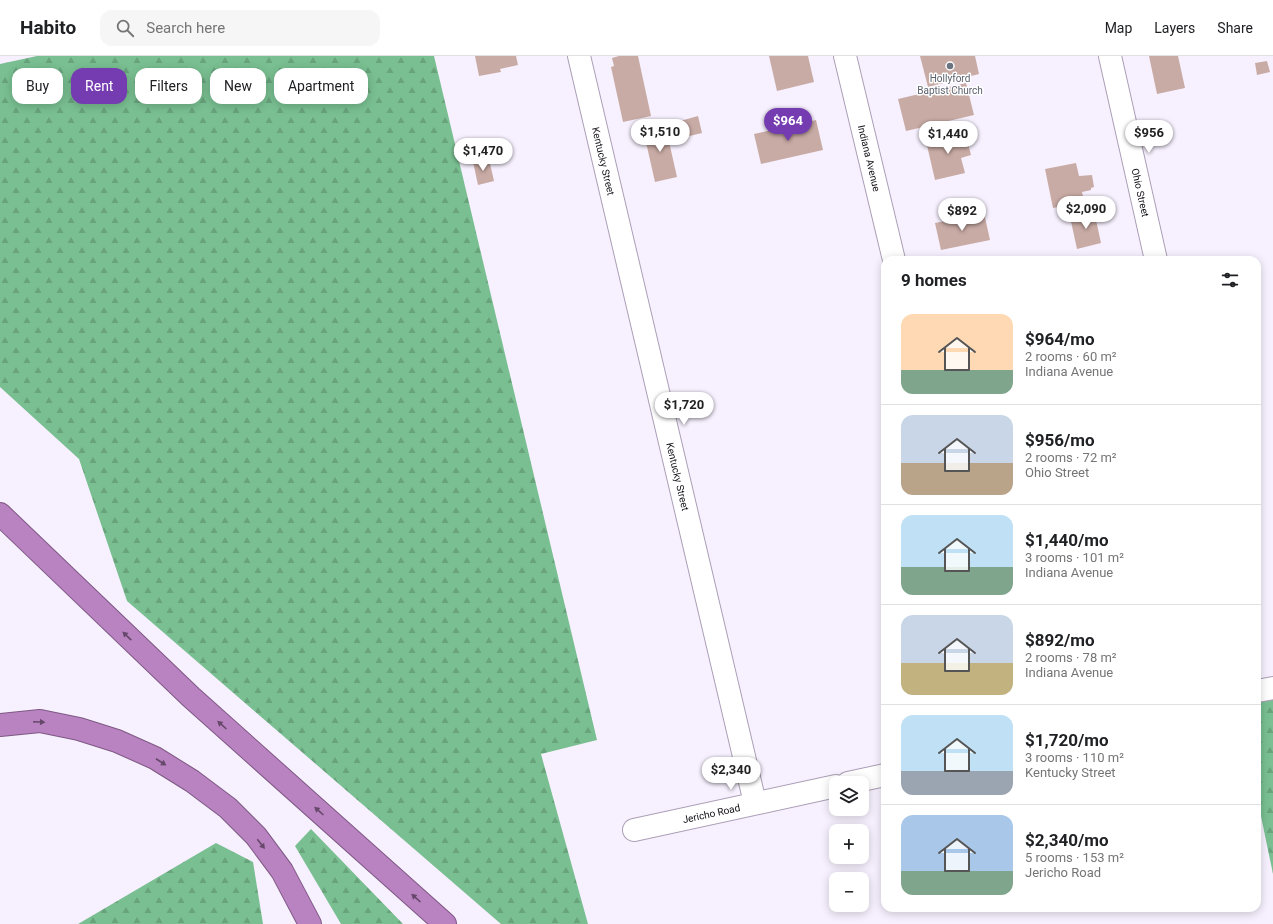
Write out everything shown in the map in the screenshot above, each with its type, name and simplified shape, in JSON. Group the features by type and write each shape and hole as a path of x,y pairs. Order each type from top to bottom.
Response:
{"highway":[{"path":"0,514 191,697 445,924"},
{"path":"0,725 40,721 79,729 117,741 155,758 192,781 228,808 256,836 282,871 310,924"}],"street":[{"name":"Kentucky Street","path":"579,56 755,803"},
{"name":"Indiana Avenue","path":"845,56 893,256"},
{"name":"Ohio Street","path":"1110,56 1155,256"},
{"path":"1261,690 1273,688"},
{"path":"869,778 881,776"},
{"name":"Jericho Road","path":"634,830 829,787"}],"green space":[{"path":"37,56 434,56 597,740 541,754 588,924 501,924 127,601 79,459 0,387 0,64"},
{"path":"1273,698 1273,874 1261,816 1261,700"},
{"path":"311,829 403,924 341,924 295,846"},
{"path":"216,843 253,862 263,924 78,924"}],"building":[{"path":"475,56 516,56 518,65 500,69 501,72 479,76"},
{"path":"619,56 638,56 651,116 623,122 611,67 614,66 612,58"},
{"path":"769,56 808,56 814,82 777,91"},
{"name":"Hollyford Baptist Church","path":"920,56 975,56 979,74 928,87"},
{"path":"1149,56 1178,56 1185,88 1157,94"},
{"path":"1267,61 1270,72 1257,75 1255,63"},
{"path":"966,83 974,115 906,131 898,99"},
{"path":"698,116 702,133 677,139 673,123"},
{"path":"816,120 823,150 761,164 754,134"},
{"path":"665,124 677,177 655,182 643,129"},
{"path":"965,132 971,155 961,158 965,173 935,180 926,141"},
{"path":"489,159 494,181 478,185 473,162"},
{"path":"1076,163 1079,176 1092,175 1094,187 1091,188 1091,190 1082,192 1084,201 1053,208 1045,169"},
{"path":"1094,211 1101,243 1077,249 1070,217"},
{"path":"984,213 990,240 941,250 935,223"}],"place":[{"name":"Hollyford Baptist Church","path":"950,66"}]}
